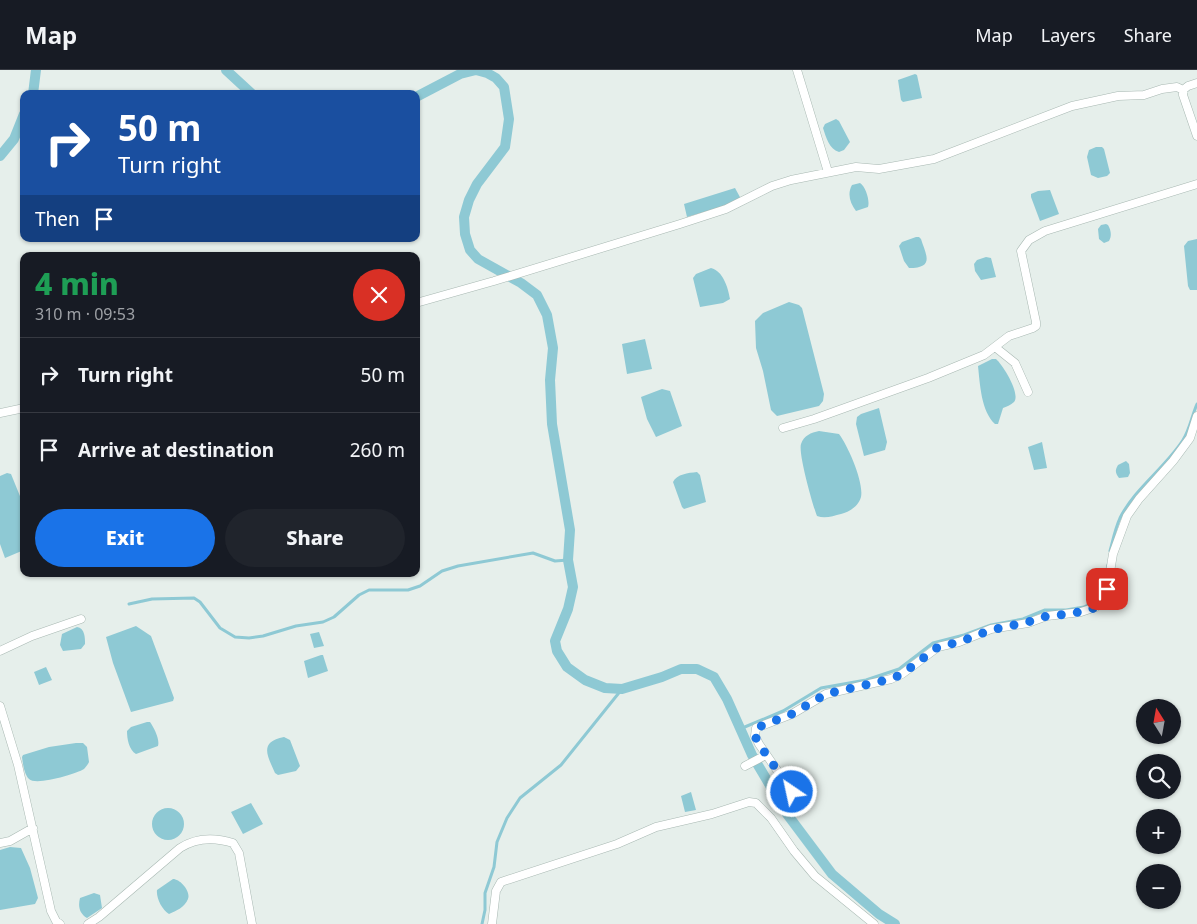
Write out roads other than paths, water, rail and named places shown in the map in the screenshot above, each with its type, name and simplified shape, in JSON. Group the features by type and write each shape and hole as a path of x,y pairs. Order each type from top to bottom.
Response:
{"street":[{"path":"797,70 828,172"},
{"path":"1183,90 1197,83"},
{"path":"420,302 494,281 726,209 772,186 856,167 879,169 934,159 1072,106 1118,96 1144,94 1162,89 1177,87 1183,90"},
{"path":"1183,90 1197,136"},
{"path":"783,428 814,419 928,378 984,355 1009,336 1036,326 1021,250 1029,240 1045,231 1197,184"},
{"path":"995,347 1015,363 1028,392"},
{"path":"0,413 20,409"},
{"path":"792,792 763,756 755,736 756,728 792,714 826,694 891,679 908,670 934,649 991,630 1047,616 1081,612 1096,607 1106,596 1113,554 1126,516 1190,438 1197,416"},
{"path":"0,651 32,636 82,619"},
{"path":"0,706 18,765 51,911 56,921 60,924"},
{"path":"745,766 763,756"},
{"path":"492,924 496,891 501,882 617,844 656,827 712,814 749,802 756,803 771,818 794,851 815,876 874,924"},
{"path":"0,843 10,841 32,828"},
{"path":"88,924 99,918 180,848 190,842 206,838 221,839 233,843 239,854 252,924"}],"water":[{"path":"917,75 922,98 903,102 901,100 898,80"},
{"path":"836,119 839,121 850,142 844,150 839,152 830,145 823,128 825,124"},
{"path":"1096,147 1104,149 1110,173 1107,176 1098,178 1091,175 1087,157 1089,150"},
{"path":"860,183 866,191 868,207 856,211 849,195 852,185"},
{"path":"735,188 741,199 728,205 687,217 684,204"},
{"path":"1050,190 1059,214 1040,221 1031,194"},
{"path":"1106,224 1111,235 1109,241 1104,243 1099,239 1098,229 1101,225"},
{"path":"916,237 921,239 927,260 923,266 909,268 904,261 899,246 902,242"},
{"path":"1197,239 1197,290 1190,290 1184,246 1188,241"},
{"path":"986,257 991,258 996,277 981,280 975,271 974,264 977,260"},
{"path":"711,268 722,276 730,299 723,303 700,307 693,278 696,274"},
{"path":"789,302 802,308 824,394 823,401 819,406 777,416 771,410 756,348 755,321 763,313"},
{"path":"645,339 652,369 627,374 622,344"},
{"path":"996,359 1003,367 1013,386 1016,398 1014,402 1003,408 998,424 995,424 990,419 984,405 978,366"},
{"path":"662,389 670,391 682,426 656,437 647,419 641,397"},
{"path":"879,408 887,442 885,450 864,456 856,424 857,417"},
{"path":"819,431 839,434 854,464 861,490 860,501 853,508 844,513 826,517 817,516 806,480 801,449 802,441 806,436"},
{"path":"1042,442 1047,468 1034,470 1028,447"},
{"path":"1126,461 1129,464 1130,473 1128,477 1119,478 1116,468"},
{"path":"697,472 700,475 706,502 684,509 673,482 687,473"},
{"path":"7,473 11,474 20,496 20,552 5,558 0,544 0,476"},
{"path":"136,626 151,636 174,698 173,701 131,712 113,663 106,637"},
{"path":"77,627 83,631 85,644 81,649 63,651 60,645 62,634"},
{"path":"319,632 324,646 314,648 310,634"},
{"path":"323,655 328,671 308,678 304,661"},
{"path":"46,667 52,680 39,685 34,672"},
{"path":"150,722 155,730 158,746 136,754 130,747 127,731 131,727"},
{"path":"284,737 290,740 300,766 296,771 278,775 275,773 267,750 271,742"},
{"path":"83,743 87,747 89,762 84,769 73,774 47,780 33,781 27,777 23,766 23,755 49,747"},
{"path":"691,792 696,810 685,812 681,796"},
{"path":"251,803 263,824 243,834 231,812"},
{"path":"168,808 174,809 179,813 183,818 183,830 179,835 174,839 168,840 162,839 157,835 153,830 152,824 153,818 157,813 162,809"},
{"path":"10,847 21,848 30,868 38,898 35,904 0,910 0,850"},
{"path":"173,879 179,881 184,886 189,896 183,906 169,914 160,904 157,890"},
{"path":"94,893 100,895 102,908 87,918 80,909 80,898"}],"waterway":[{"path":"34,90 36,70"},
{"path":"226,70 248,90"},
{"path":"476,70 496,78 504,87 509,119 505,147 477,184 469,200 464,217 465,234 470,250 478,259 521,283 537,295 547,315 553,348 550,380 552,424 570,530 568,560 573,587 568,609 555,641 557,651 567,667 585,680 605,688 622,689 681,669 697,669 714,677 727,699 752,755 787,814 832,874 879,914 895,924"},
{"path":"420,95 460,74 476,70"},
{"path":"0,156 14,139 20,124"},
{"path":"1110,551 1118,522 1126,507 1168,460 1183,440 1197,404"},
{"path":"129,604 152,599 194,598 200,602 220,628 235,637 249,638 263,636 296,626 323,622 334,617 359,595 369,590 408,590 420,586 442,571 458,566 533,553 555,561 568,560"},
{"path":"1104,583 1108,565"},
{"path":"740,729 783,711 821,688 866,680 899,669 933,643 964,635 991,625 1023,619 1045,610 1066,610 1084,607 1098,600"},
{"path":"482,924 485,910 485,893 494,867 497,842 507,818 520,798 561,765 622,689"}]}
